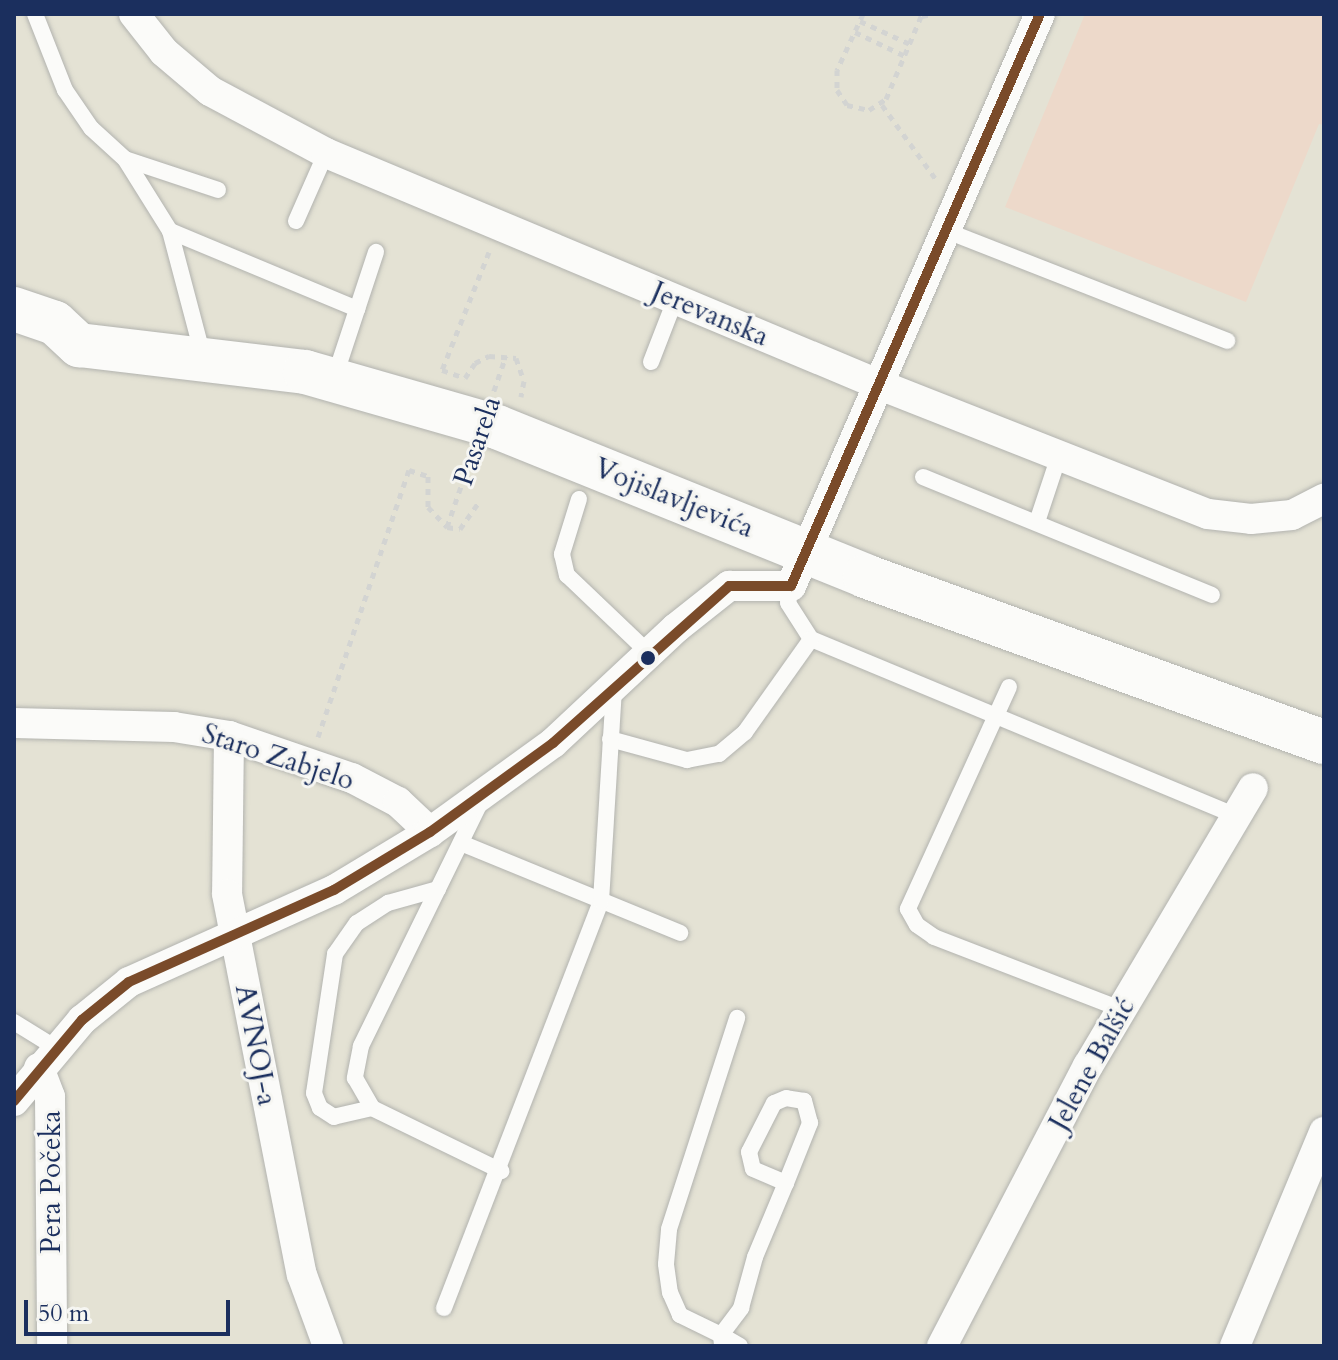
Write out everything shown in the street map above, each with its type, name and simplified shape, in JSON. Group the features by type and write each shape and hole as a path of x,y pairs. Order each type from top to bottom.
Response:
{"main road":[{"name":"Vojislavljevića","path":"14,309 55,323 79,345 203,358 334,379 529,438 799,570 1324,742"}],"street":[{"name":"Jerevanska","path":"134,14 164,52 210,91 326,153 880,385 1208,514 1251,519 1292,515 1324,499"},
{"path":"14,1101 48,1058 129,982 334,890 430,832 553,743 649,653 729,586 799,570 1040,14"},
{"name":"Staro Zabjelo","path":"14,723 174,727 229,736 352,778 398,802 430,832"},
{"name":"AVNOJ-a","path":"229,736 227,894 302,1275 328,1346"},
{"name":"Jelene Balšić","path":"942,1346 1121,1009 1253,788"},
{"name":"Pera Počeka","path":"48,1058 52,1346"},
{"path":"1235,1346 1324,1132"}],"lane":[{"path":"35,14 41,42 65,90 91,128 125,159 170,231 203,358"},
{"path":"296,221 326,153"},
{"path":"125,159 218,190"},
{"path":"170,231 357,309"},
{"path":"947,231 1227,341"},
{"path":"334,379 376,252"},
{"path":"651,362 675,300"},
{"path":"1037,522 1059,456"},
{"path":"923,477 1212,595"},
{"path":"579,499 562,554 567,575 649,653"},
{"path":"799,570 788,603 811,639 1237,816"},
{"path":"610,739 687,760 719,754 745,732 811,639"},
{"path":"444,1308 501,1171 601,901 614,685"},
{"path":"1009,687 912,890 908,909 917,925 934,937 1121,1009"},
{"path":"486,791 361,1046 355,1078 372,1108 501,1171"},
{"path":"461,843 680,933"},
{"path":"372,1108 334,1117 320,1108 314,1093 335,954 357,923 388,903 438,889"},
{"path":"737,1018 669,1229 666,1264 670,1293 680,1315 721,1340 740,1346"},
{"path":"14,1022 48,1058"},
{"path":"721,1340 741,1308 810,1123 804,1101 786,1098 774,1103 749,1152 753,1169 786,1183"}],"path":[{"path":"863,14 837,70 839,98 858,108 882,105"},
{"path":"882,105 922,15 932,14"},
{"path":"860,21 910,44"},
{"path":"855,32 905,56"},
{"path":"882,105 945,191"},
{"path":"500,224 442,370 465,378 475,363 497,353 506,356 520,367 521,397"},
{"name":"Pasarela","path":"447,527 506,356"},
{"path":"309,764 409,470 428,476 428,507 447,527 460,529 480,500"}],"shaded area":[{"path":"1085,14 1324,14 1324,125 1319,124 1246,302 1005,207"}],"transit line":[{"path":"14,1101 82,1020 129,982 334,890 430,832 553,743 729,586 791,586 1040,14"}]}
